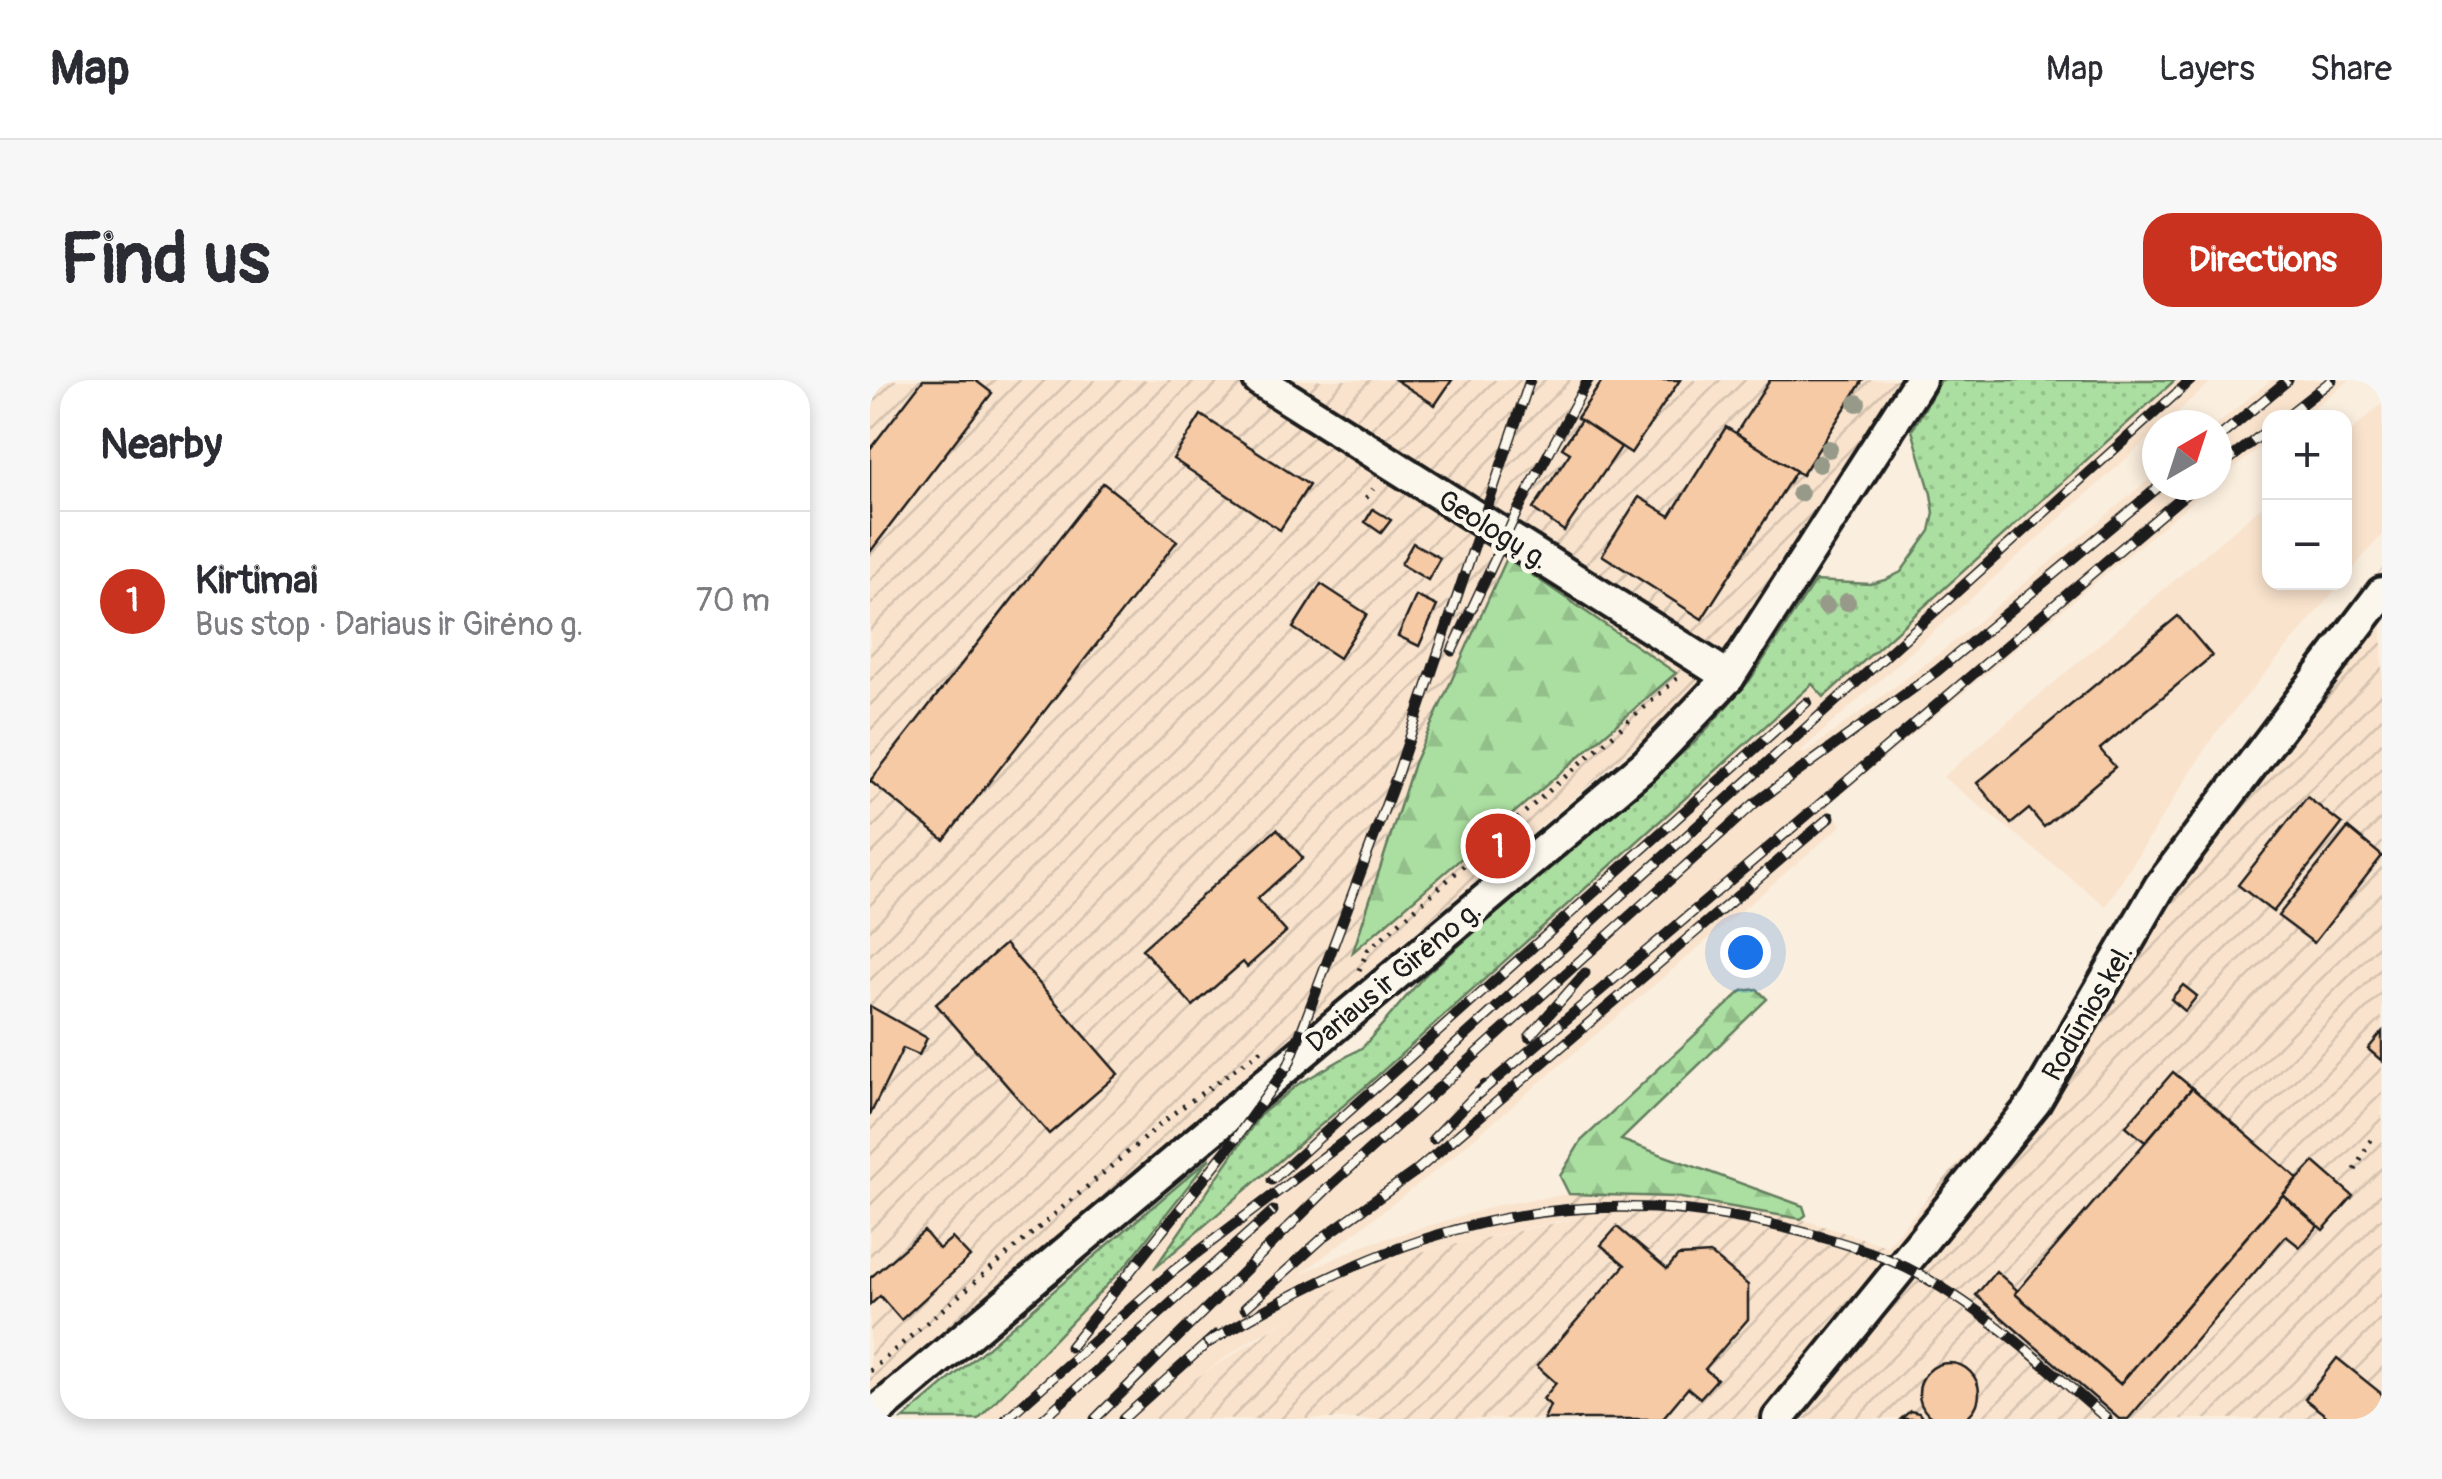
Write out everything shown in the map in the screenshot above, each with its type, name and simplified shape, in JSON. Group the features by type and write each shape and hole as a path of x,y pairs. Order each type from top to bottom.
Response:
{"street":[{"name":"Geologų g.","path":"1259,380 1729,677"},
{"name":"Dariaus ir Girėno g.","path":"870,1417 1645,765 1729,677 1920,380"},
{"name":"Rodūnios kel.","path":"1778,1419 2036,1102 2160,886 2382,594"}],"path":[{"path":"1366,498 1373,489"},
{"path":"1356,1008 1359,968 1368,950 1678,680 1694,656"},
{"path":"870,1371 1174,1113 1253,1054 1270,1047 1289,1064"},
{"path":"2355,1170 2374,1136"}],"shaded area":[{"path":"870,380 1901,380 1741,631 1672,715 870,1394"},
{"path":"2174,380 2213,380 2180,410 2142,410 2142,444 1801,751 1804,754 1939,654 2142,485 2142,500 2194,500 1827,806 1842,825 1438,1169 1301,1274 1365,1245 1498,1205 1569,1194 1570,1219 1405,1255 1251,1340 1196,1378 1153,1419 978,1419 1127,1264 1210,1158 1260,1115 1158,1264 1366,1086 1812,684 1824,696"},
{"path":"2271,380 2350,380 2310,410 2262,410 2262,446 2232,469 2232,412"},
{"path":"2382,404 2382,534 2352,570 2352,500 2352,430"},
{"path":"2262,506 2262,590 2335,590 2214,735 2106,906 1943,777"},
{"path":"2382,568 2382,1419 1153,1419 1196,1378 1331,1292 1405,1255 1570,1220 1569,1194 1675,1197 1801,1219 1887,1246 2026,1083 2157,856"}],"green space":[{"path":"1941,380 2175,380 1824,697 1812,684 1366,1086 1154,1269 1260,1115 1297,1085 1363,1047 1425,975 1696,741 1750,680 1815,581 1870,584 1901,572 1930,531 1934,513 1912,430"},
{"path":"1507,558 1676,673 1353,952 1414,763"},
{"path":"1757,989 1767,999 1621,1140 1803,1206 1806,1215 1801,1219 1675,1197 1569,1194 1560,1176 1581,1141 1742,991"},
{"path":"1210,1158 1127,1264 978,1419 903,1419"}],"building":[{"path":"923,380 975,380 992,393 870,552 870,449"},
{"path":"1396,380 1452,380 1435,405"},
{"path":"1603,380 1680,380 1631,453 1577,418"},
{"path":"1770,380 1863,380 1802,475 1736,433"},
{"path":"1201,415 1309,485 1280,530 1173,459"},
{"path":"1581,420 1621,447 1564,531 1533,509 1570,453 1562,448"},
{"path":"1726,427 1796,471 1702,619 1602,555 1639,497 1670,516"},
{"path":"1103,483 1177,541 944,840 870,781"},
{"path":"1373,509 1391,520 1381,533 1365,522"},
{"path":"1413,543 1440,558 1428,580 1401,564"},
{"path":"1321,584 1367,614 1339,658 1293,628"},
{"path":"1416,596 1437,606 1419,646 1398,636"},
{"path":"2178,616 2212,656 2100,749 2115,767 2044,827 2029,809 2011,824 1977,783"},
{"path":"2307,797 2342,824 2273,912 2238,885"},
{"path":"2348,828 2382,856 2314,943 2278,916"},
{"path":"1277,829 1303,858 1257,899 1286,932 1247,967 1243,962 1193,1006 1142,949"},
{"path":"1005,944 1118,1074 1049,1134 936,1004"},
{"path":"2183,985 2197,996 2185,1011 2171,999"},
{"path":"870,1006 927,1038 919,1055 903,1048 870,1115"},
{"path":"2382,1032 2382,1061 2368,1049"},
{"path":"2173,1072 2192,1088 2145,1142 2126,1126"},
{"path":"2192,1088 2297,1178 2120,1384 2015,1294"},
{"path":"2314,1162 2353,1196 2323,1230 2283,1195"},
{"path":"2283,1195 2318,1226 2300,1247 2286,1236 2128,1419 2119,1419 1976,1295 1996,1271 2017,1290 2015,1294 2120,1384"},
{"path":"1617,1227 1667,1269 1678,1256 1711,1254 1748,1285 1748,1319 1705,1369 1717,1379 1700,1398 1688,1388 1662,1419 1544,1419 1550,1405 1543,1399 1556,1383 1537,1366 1625,1265 1601,1245"},
{"path":"924,1231 939,1249 952,1238 970,1257 901,1320 880,1296 870,1305 870,1278"},
{"path":"2337,1358 2382,1394 2382,1419 2330,1419 2305,1399"},
{"path":"1949,1363 1970,1372 1979,1393 1970,1414 1949,1423 1928,1414 1919,1393 1928,1372"},
{"path":"1910,1411 1919,1413 1923,1419 1901,1419"}],"railway":[{"path":"1070,1347 1234,1141 1289,1064 1397,775 1530,380"},
{"path":"1452,651 1518,510 1588,380"},
{"path":"1006,1419 1173,1271 1371,1121 2191,380"},
{"path":"2232,427 2288,380"},
{"path":"2294,410 2332,380"},
{"path":"2232,457 2262,434"},
{"path":"1095,1419 1331,1185 1755,803 1937,671 2143,500"},
{"path":"1477,1095 2178,500"},
{"path":"1272,1180 1807,702"},
{"path":"1245,1308 1325,1236 1416,1171 1830,817"},
{"path":"1529,1037 1585,973"},
{"path":"1433,1139 1485,1085"},
{"path":"1206,1344 1337,1273 1469,1226 1536,1213 1606,1207 1679,1210 1755,1221 1813,1235 1871,1252 1907,1268 1987,1318 2107,1419"},
{"path":"1043,1419 1273,1211"},
{"path":"1123,1419 1216,1335"}],"place":[{"name":"Kirtimai","path":"1498,846"}]}
